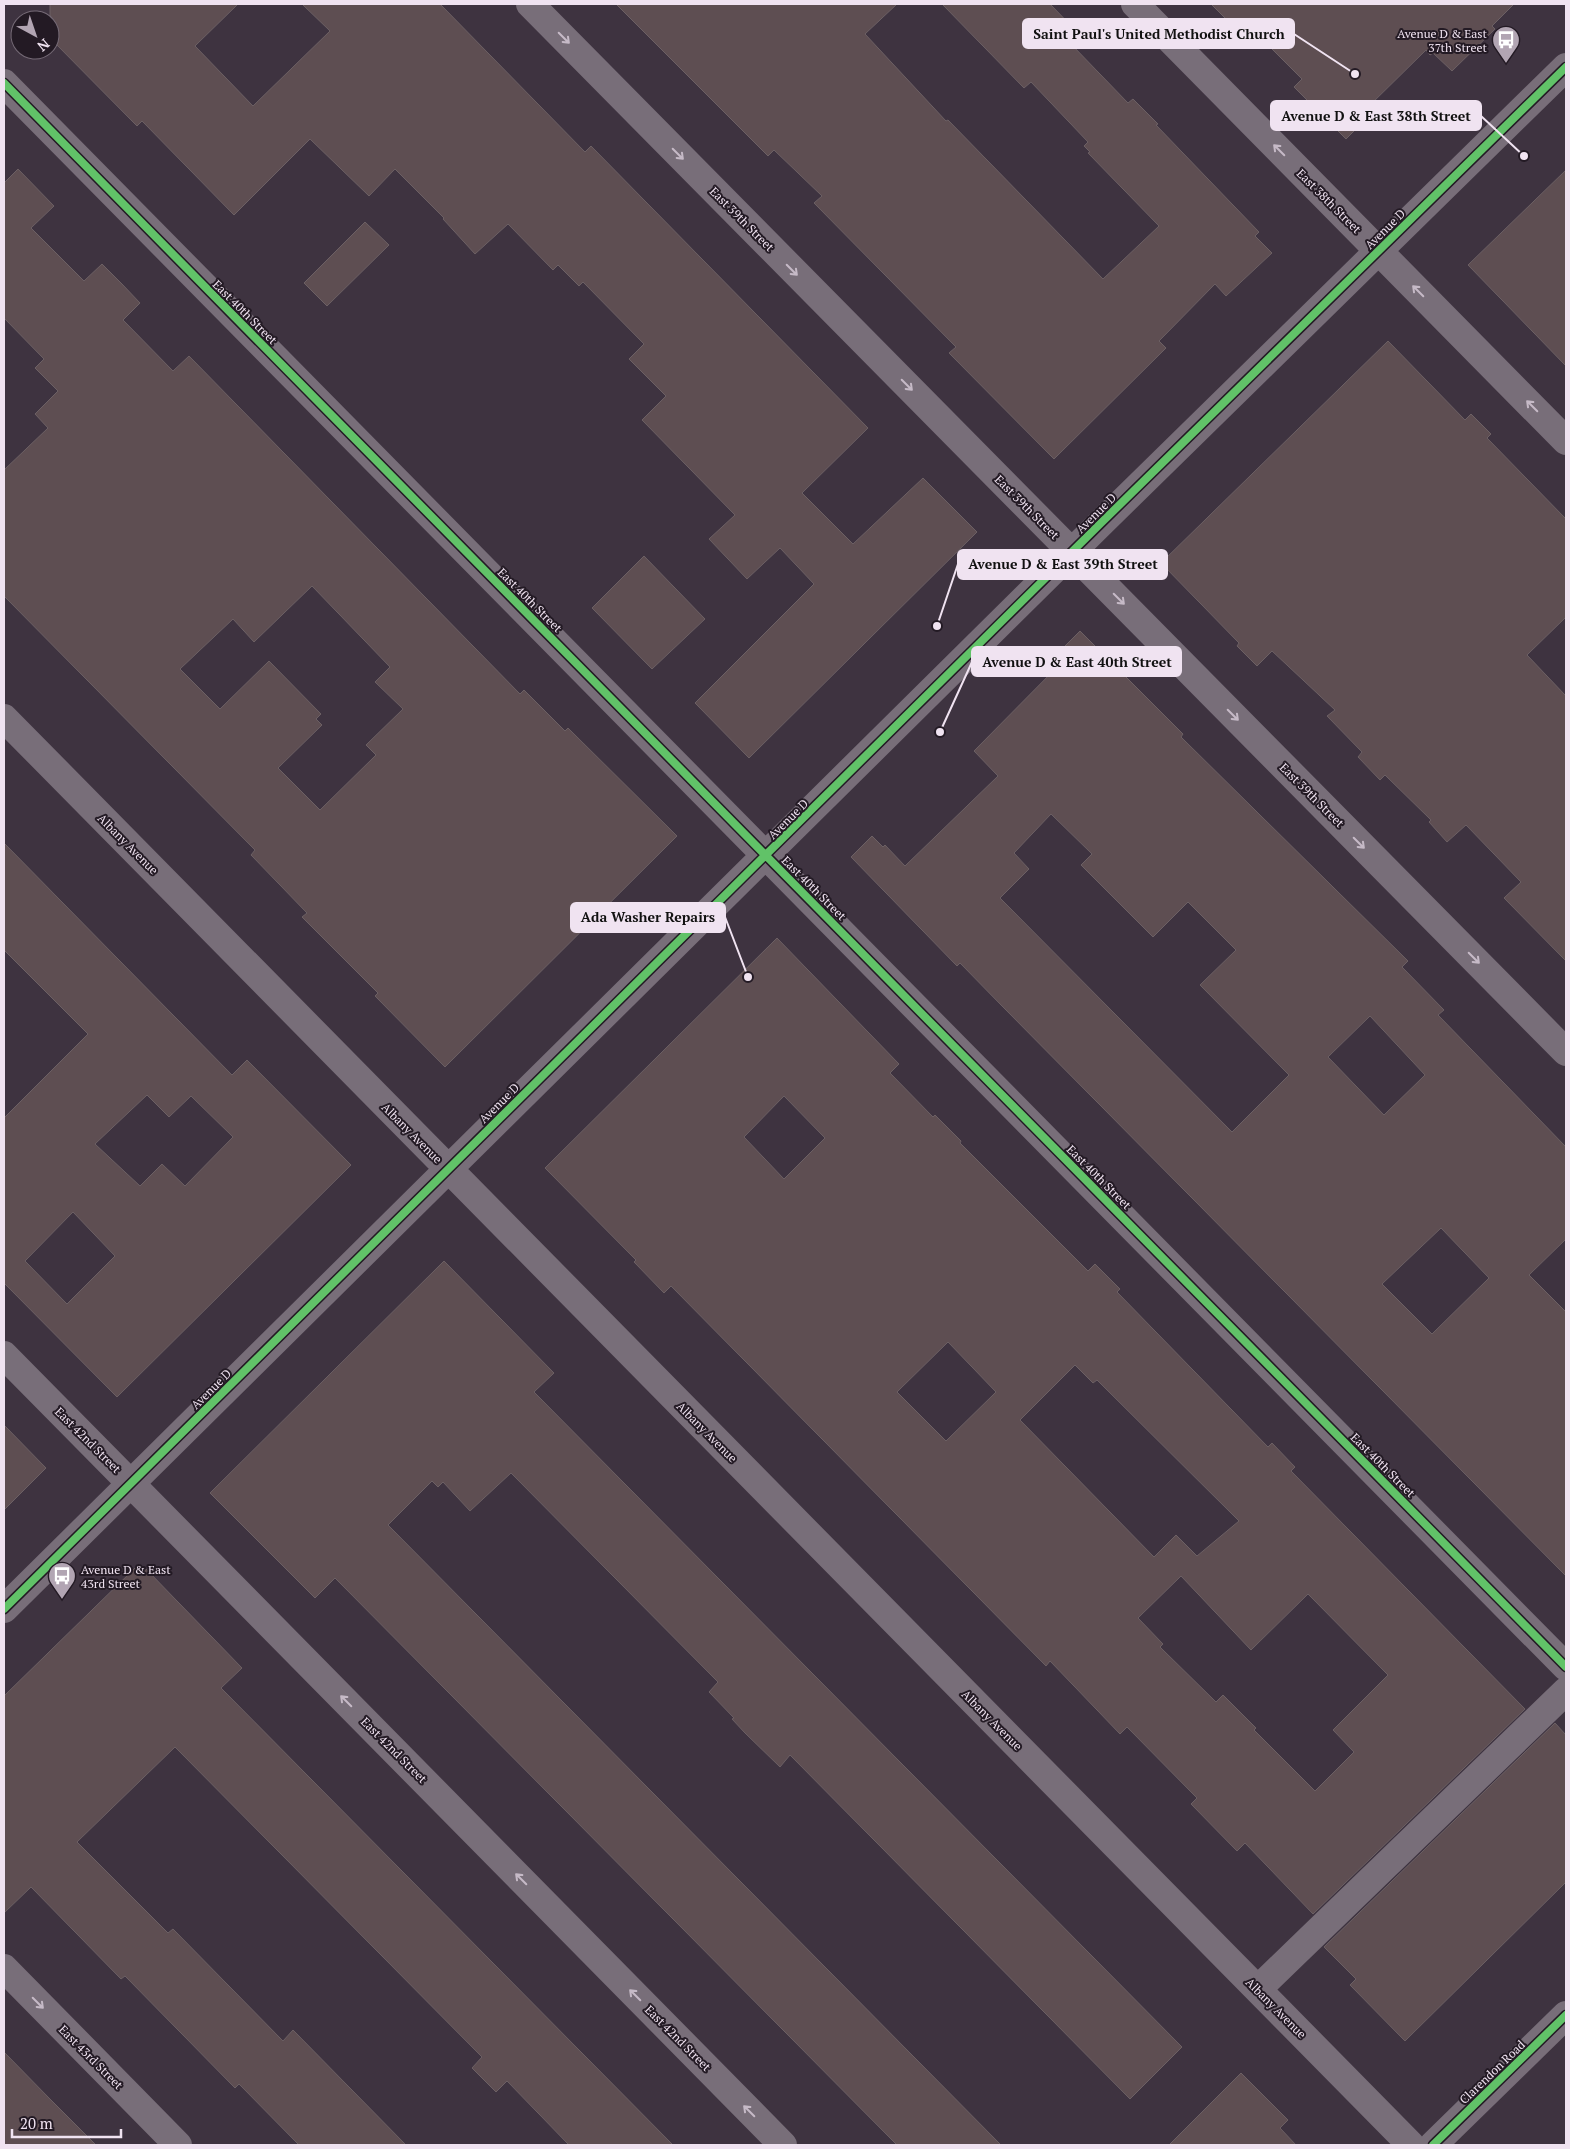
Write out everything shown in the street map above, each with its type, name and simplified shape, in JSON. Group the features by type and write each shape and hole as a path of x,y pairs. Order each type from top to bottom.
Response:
{"street":[{"name":"East 39th Street","path":"530,4 1566,1052"},
{"name":"East 38th Street","path":"1135,4 1566,441"},
{"name":"Avenue D","path":"4,1609 1072,552 1566,67"},
{"name":"East 40th Street","path":"4,83 1566,1667"},
{"name":"Albany Avenue","path":"4,718 1412,2145"},
{"name":"East 42nd Street","path":"4,1355 783,2145"},
{"path":"1258,1989 1566,1691"},
{"name":"East 43rd Street","path":"4,1968 178,2145"},
{"name":"Clarendon Road","path":"1433,2145 1566,2015"}],"building":[{"path":"50,4 238,4 195,46 253,106 330,31 302,4 440,4 585,152 591,146 868,428 802,493 853,544 923,478 977,532 749,758 695,703 814,584 780,548 747,579 709,539 735,515 642,420 666,396 629,359 644,344 583,282 579,286 558,265 553,270 508,224 475,254 444,218 395,169 369,196 310,139 234,215 142,121 137,126 60,48 60,10 50,10"},
{"path":"616,4 897,4 865,34 946,121 948,120 1103,279 1159,226 1088,153 1090,152 1084,146 1088,142 1031,82 1024,88 942,4 1050,4 1079,34 1070,43 1128,103 1133,99 1158,124 1156,125 1259,232 1255,236 1272,253 1226,296 1215,284 1159,341 1166,348 1054,459 949,353 956,347 814,203 822,196 774,150 768,156"},
{"path":"1211,4 1514,4 1492,26 1495,29 1452,71 1433,53 1430,55 1426,50 1365,110 1370,115 1346,139 1294,87 1302,79 1255,32 1247,40"},
{"path":"18,169 54,206 31,228 84,281 102,264 140,303 123,320 173,371 189,356 520,694 524,690 565,731 568,728 677,836 445,1067 375,996 378,993 302,917 307,913 251,855 255,850 4,596 4,470 48,428 35,414 58,391 35,368 44,359 4,318 4,183","holes":["312,586 390,667 375,682 403,709 366,745 376,755 320,810 278,768 322,725 316,719 321,714 269,661 220,709 180,669 233,619 254,642"]},
{"path":"1566,170 1566,366 1468,265"},
{"path":"365,222 389,245 327,306 304,283"},
{"path":"1388,341 1465,420 1471,414 1491,434 1487,438 1566,519 1566,617 1527,655 1566,696 1566,961 1504,898 1521,882 1466,825 1447,842 1429,822 1431,820 1385,775 1380,780 1358,757 1362,752 1327,716 1335,710 1272,651 1257,666 1237,646 1239,643 1161,563"},
{"path":"644,556 705,619 652,669 592,608"},
{"path":"1080,631 1183,734 1181,737 1408,961 1402,967 1444,1010 1438,1015 1566,1147 1566,1239 1529,1275 1566,1312 1566,1576 960,963 957,966 851,857 872,836 883,847 885,845 905,866 998,776 974,751 1065,659 1058,653","holes":["1051,814 1092,854 1081,865 1153,937 1188,902 1236,950 1200,985 1289,1075 1232,1132 1000,898 1029,869 1014,853","1370,1016 1425,1075 1384,1115 1328,1057","1441,1228 1489,1278 1432,1334 1382,1284"]},
{"path":"4,843 232,1075 247,1060 351,1165 117,1397 4,1283 4,1118 88,1034 4,950","holes":["147,1095 169,1117 191,1096 233,1137 185,1186 162,1164 140,1186 95,1144","73,1212 115,1256 67,1304 25,1261"]},
{"path":"777,938 899,1064 890,1073 933,1117 935,1115 961,1141 960,1143 1088,1271 1095,1264 1120,1289 1117,1292 1268,1447 1272,1443 1295,1467 1291,1471 1525,1709 1313,1914 1245,1843 1237,1851 1191,1804 1197,1798 1127,1727 1120,1734 1050,1661 1046,1666 671,1286 664,1293 634,1262 636,1260 545,1168","holes":["784,1096 825,1138 784,1179 744,1137","948,1342 996,1392 946,1441 897,1392","1075,1365 1093,1383 1097,1380 1239,1521 1197,1556 1176,1535 1154,1557 1020,1420","1181,1576 1251,1650 1308,1594 1388,1675 1333,1730 1354,1752 1315,1791 1254,1730 1256,1728 1223,1695 1216,1702 1160,1647 1163,1644 1138,1618"]},
{"path":"444,1261 554,1373 534,1392 1182,2047 1130,2099 790,1755 780,1767 745,1733 732,1719 734,1718 709,1692 718,1682 511,1473 470,1511 443,1482 438,1487 432,1481 388,1525 1001,2145 897,2145 335,1578 315,1598 210,1493"},
{"path":"4,1425 46,1468 4,1510"},
{"path":"135,1568 140,1574 146,1569 242,1668 221,1688 673,2145 569,2145 507,2081 496,2092 472,2068 482,2057 175,1747 77,1842 168,1933 173,1929 283,2041 293,2030 406,2145 299,2145 239,2084 235,2088 125,1976 121,1979 31,1887 4,1913 4,1696"},
{"path":"1555,1723 1566,1735 1566,1882 1405,2041 1350,1985 1356,1979 1324,1947"},
{"path":"4,2052 50,2099 96,2145 4,2145"},
{"path":"1241,2073 1288,2120 1280,2128 1296,2145 1169,2145"}],"cycle path":[{"path":"4,1609 1101,523 1566,67"},
{"path":"4,83 1566,1667"},
{"path":"1433,2145 1566,2015"}],"place":[{"name":"Avenue D & East 37th Street","path":"1506,64"},
{"name":"Saint Paul's United Methodist Church","path":"1355,74"},
{"name":"Avenue D & East 38th Street","path":"1524,156"},
{"name":"Avenue D & East 39th Street","path":"937,626"},
{"name":"Avenue D & East 40th Street","path":"940,732"},
{"name":"Ada Washer Repairs","path":"748,977"},
{"name":"Avenue D & East 43rd Street","path":"62,1600"}]}
